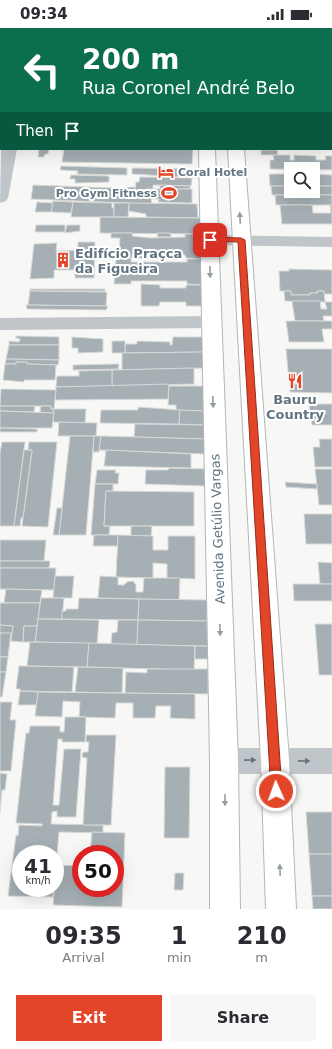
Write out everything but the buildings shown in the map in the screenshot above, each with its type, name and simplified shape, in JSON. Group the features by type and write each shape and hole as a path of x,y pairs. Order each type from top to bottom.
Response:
{"main road":[{"name":"Avenida Getúlio Vargas","path":"207,150 224,761 225,909"},
{"path":"236,150 275,760 281,909"}],"street":[{"path":"0,198 9,150"},
{"path":"210,240 332,242"},
{"path":"0,324 211,322"},
{"path":"224,761 332,761"}],"place":[{"name":"Coral Hotel","path":"166,172"},
{"name":"Pro Gym Fitness","path":"169,193"},
{"name":"Edifício Praçca da Figueira","path":"63,260"},
{"name":"Bauru Country","path":"295,381"}],"route":[{"path":"210,240 241,240 276,791"}]}
